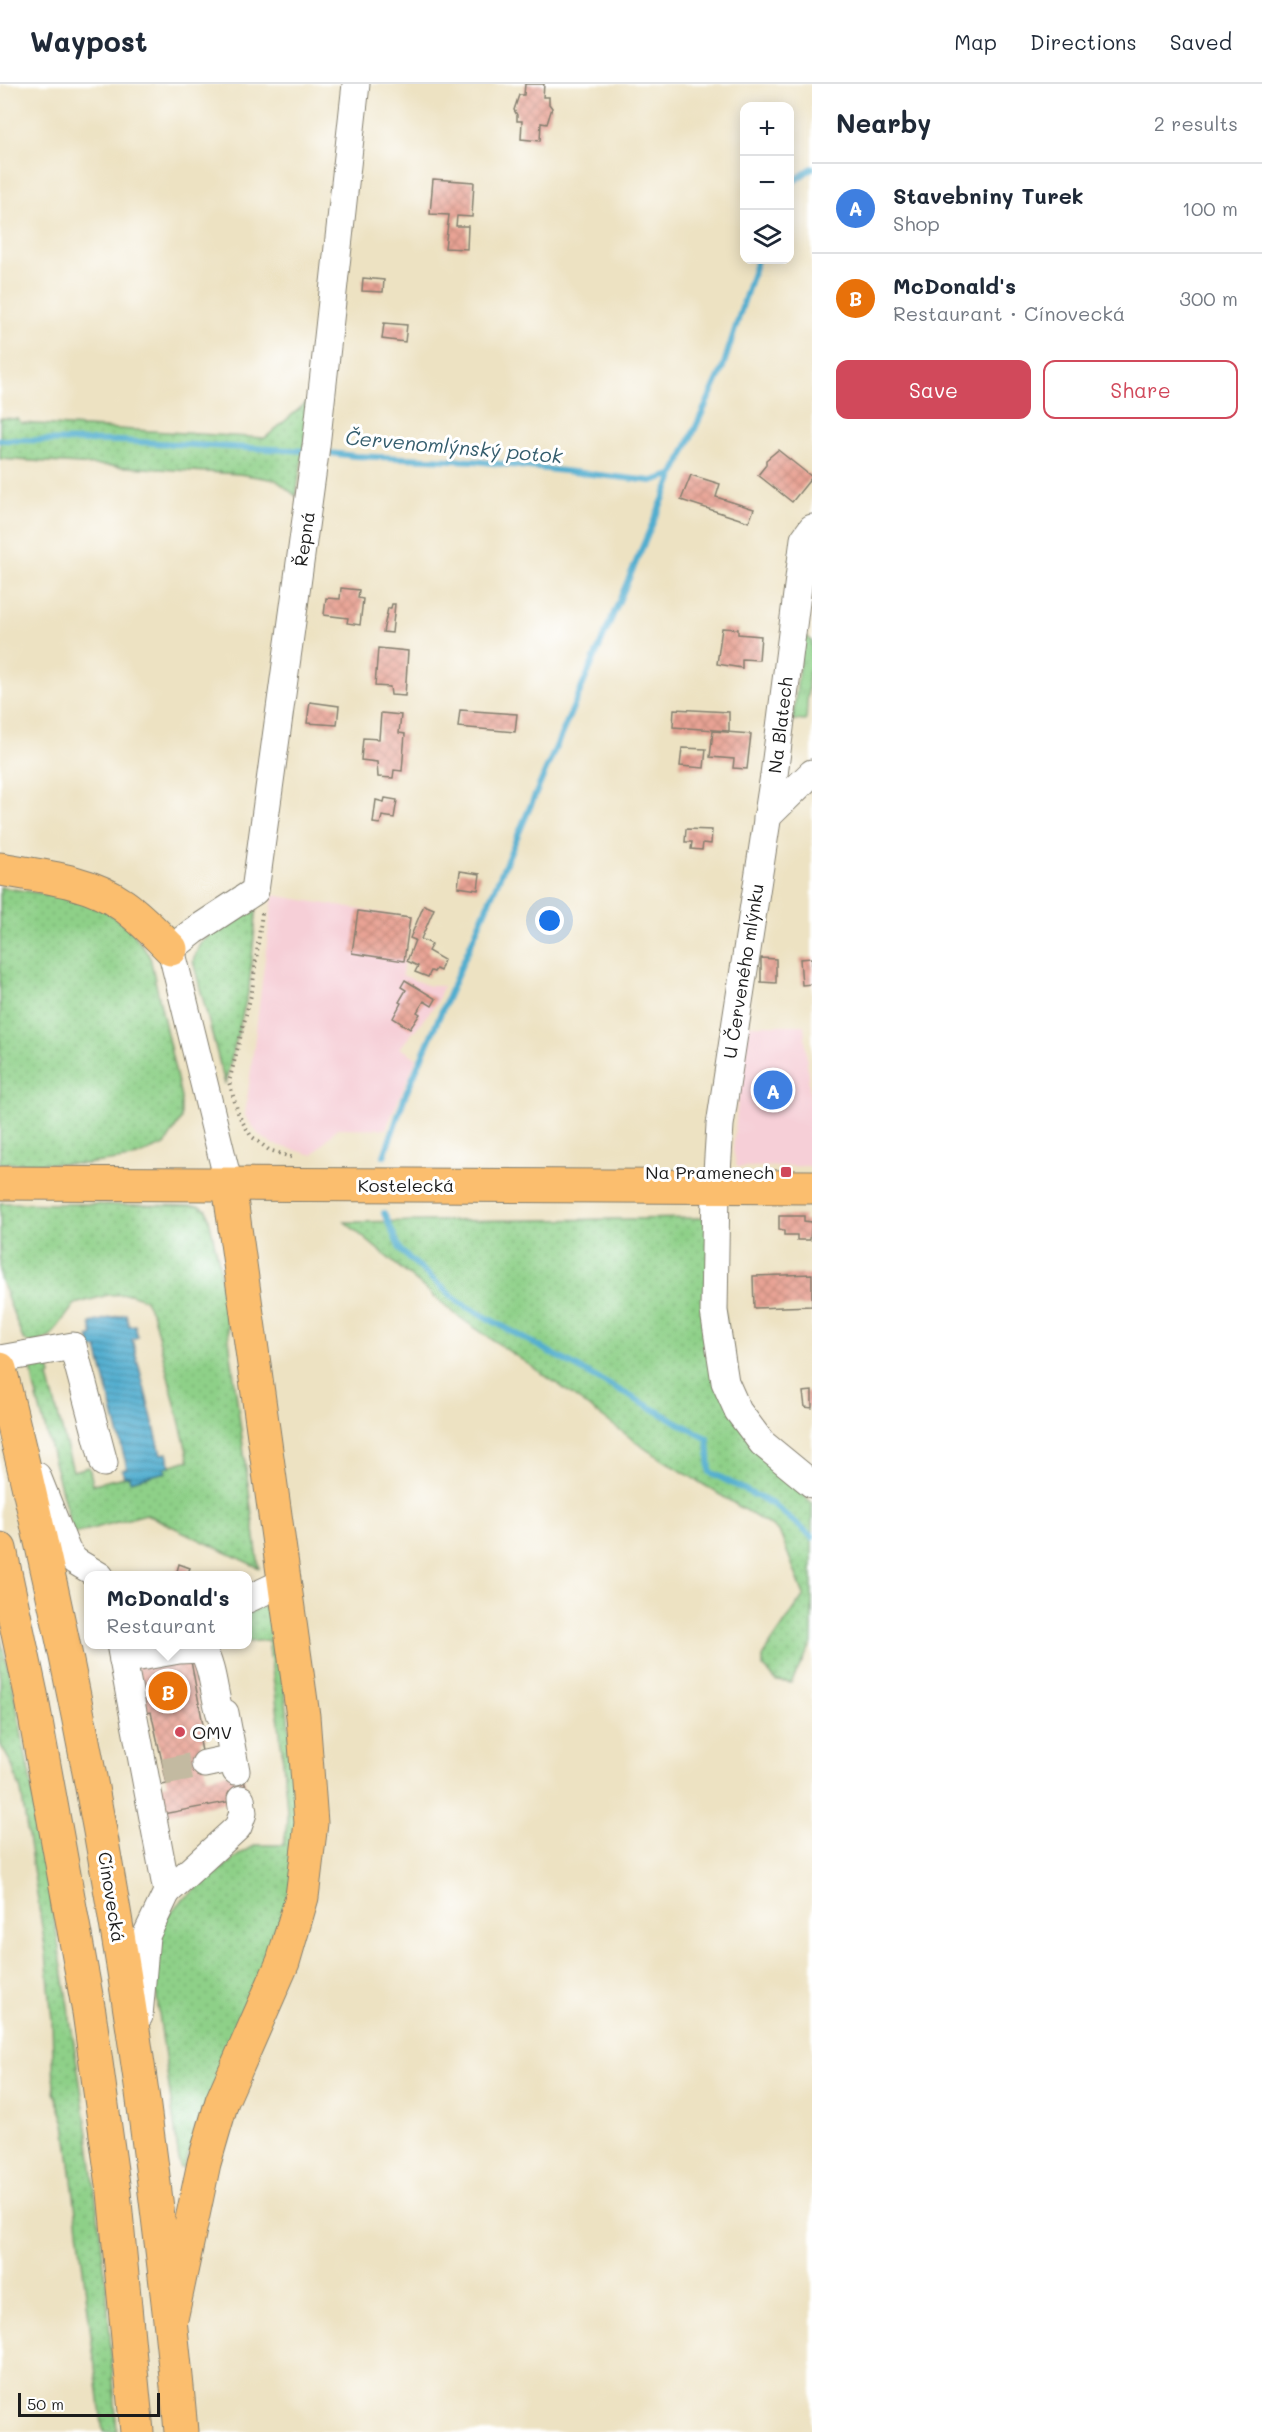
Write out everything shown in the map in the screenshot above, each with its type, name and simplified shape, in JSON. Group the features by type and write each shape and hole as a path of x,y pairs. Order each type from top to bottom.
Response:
{"main road":[{"path":"0,869 58,879 93,889 123,905 171,949"},
{"name":"Kostelecká","path":"15,1183 812,1188"},
{"path":"171,2319 204,2163 222,2101 283,1962 302,1897 311,1823 303,1716 229,1185"},
{"name":"Cínovecká","path":"0,1370 49,1572 93,1785 137,2047 171,2319 181,2432"},
{"path":"0,1549 31,1694 89,2012 114,2192 137,2432"}],"street":[{"name":"Řepná","path":"255,891 316,452 356,84"},
{"name":"Na Blatech","path":"767,817 804,539 812,528"},
{"path":"767,817 812,772"},
{"name":"U Červeného mlýnku","path":"716,1188 725,1151 767,817"},
{"path":"229,1185 171,949 255,891"},
{"path":"716,1188 714,1311 725,1382 738,1411 750,1430 762,1443 812,1484"},
{"path":"0,1359 73,1346 104,1463"},
{"path":"10,1410 67,1551 75,1561 93,1571"},
{"path":"252,1597 284,1582"},
{"path":"167,1892 154,1773 121,1652 202,1649 208,1659 220,1719 228,1731"},
{"path":"205,1764 234,1765 213,1649"},
{"path":"137,2047 144,1947 149,1926 167,1892 238,1827 243,1813 241,1799"}],"path":[{"path":"255,891 264,902 252,991 229,1082 239,1116 252,1136 269,1150 297,1159"}],"shaded area":[{"path":"273,895 410,918 402,975 429,986 443,986 437,1003 400,1048 417,1058 386,1129 337,1128 313,1155 273,1144 259,1135 245,1116"},
{"path":"745,1025 804,1025 812,1121 812,1166 737,1167 733,1150"}],"green space":[{"path":"312,398 296,496 276,480 239,474 0,459 0,418 18,419 21,423 265,438"},
{"path":"803,633 812,641 812,668 809,671 806,721 793,720"},
{"path":"0,887 90,901 129,927 150,957 181,1097 181,1119 165,1145 132,1158 85,1164 0,1163"},
{"path":"257,906 249,989 225,1084 193,961 200,943"},
{"path":"0,1203 199,1206 207,1210 219,1263 259,1568 146,1514 73,1534 31,1367 47,1361 51,1375 48,1377 73,1471 89,1467 93,1484 129,1476 130,1481 166,1472 165,1467 189,1460 153,1315 144,1299 130,1294 108,1295 75,1304 50,1337 31,1344 23,1339 0,1278"},
{"path":"705,1218 751,1445 812,1503 812,1643 791,1683 777,1681 763,1667 763,1655 804,1595 779,1531 647,1450 563,1388 459,1317 345,1222"},
{"path":"274,1603 297,1791 295,1871 266,1971 200,2118 184,2168 180,2168 153,1969 154,1940 166,1917 184,1899 240,1854 256,1845 283,1845 286,1828 279,1724 268,1640 252,1642 252,1611"},
{"path":"0,1636 13,1688 42,1840 88,2134 106,2281 117,2432 103,2432 65,2123 54,2092 52,2020 46,1953 21,1791 11,1763 0,1744"}],"water":[{"path":"126,1314 129,1326 135,1325 138,1337 132,1339 161,1454 167,1453 170,1466 165,1467 166,1472 130,1481 129,1476 124,1477 122,1470 127,1468 97,1348 91,1349 88,1337 93,1335 90,1323"}],"building":[{"path":"525,84 544,84 543,97 549,97 549,104 552,108 547,124 541,123 540,141 521,139 522,121 517,121 514,110 519,95 524,95"},
{"path":"433,179 474,182 472,217 457,216 456,226 468,226 467,249 445,248 449,215 430,214"},
{"path":"363,278 384,280 383,292 362,291"},
{"path":"384,323 407,325 405,342 382,339"},
{"path":"778,450 812,477 792,502 758,475 766,465 766,460"},
{"path":"691,475 720,484 716,497 754,509 749,522 681,500"},
{"path":"341,588 359,590 358,598 363,599 360,625 347,623 348,618 324,615 326,598 340,599"},
{"path":"392,604 395,604 392,633 383,632 388,608 391,608"},
{"path":"722,628 738,629 738,634 761,636 759,660 742,659 742,668 717,664"},
{"path":"378,648 408,651 405,696 391,695 390,687 375,686"},
{"path":"310,702 339,706 337,725 307,723"},
{"path":"674,709 729,712 729,731 673,727"},
{"path":"460,710 517,714 515,732 458,727"},
{"path":"381,713 401,715 399,733 405,734 402,771 394,770 393,778 378,777 377,762 361,760 363,738 379,739"},
{"path":"713,731 751,734 747,769 733,768 734,759 710,757"},
{"path":"682,748 706,749 704,768 680,766"},
{"path":"385,798 397,800 394,818 382,816 380,824 373,823 376,800 384,802"},
{"path":"686,829 712,830 711,844 703,843 702,850 691,849 692,842 685,842"},
{"path":"460,871 480,874 478,890 458,887"},
{"path":"424,905 434,909 421,939 432,944 428,951 444,960 440,971 436,969 434,972 431,971 428,977 415,972 418,966 407,961 415,940 410,938"},
{"path":"358,911 410,918 404,961 352,953"},
{"path":"761,958 776,959 776,983 761,982"},
{"path":"812,958 812,984 802,985 800,959"},
{"path":"405,980 436,999 432,1006 424,1001 417,1012 420,1014 410,1029 393,1018 406,990 401,987"},
{"path":"779,1216 804,1216 804,1221 812,1222 810,1240 797,1240 797,1235 784,1235 784,1231 779,1230"},
{"path":"812,1274 812,1306 754,1308 753,1276"},
{"path":"812,1391 812,1408 805,1407 803,1392"},
{"path":"179,1564 190,1568 189,1571 177,1571"},
{"path":"190,1656 206,1740 200,1741 207,1777 242,1770 248,1798 158,1815 152,1787 167,1784 151,1712 145,1713 136,1666"}],"waterway":[{"name":"Červenomlýnský potok","path":"794,181 812,168"},
{"name":"Červenomlýnský potok","path":"321,452 355,456 475,461 652,481 674,474 722,370 756,264"},
{"name":"Červenomlýnský potok","path":"0,440 120,441 308,451"},
{"path":"384,1156 405,1096 674,474"},
{"path":"384,1213 401,1251 460,1303 708,1439 710,1472 774,1505 812,1537"}],"tunnel":[{"path":"164,1772 205,1764"}],"place":[{"name":"Stavebniny Turek","path":"773,1090"},
{"name":"Na Pramenech","path":"786,1172"},
{"name":"McDonald's","path":"168,1691"},
{"name":"OMV","path":"180,1732"}]}
